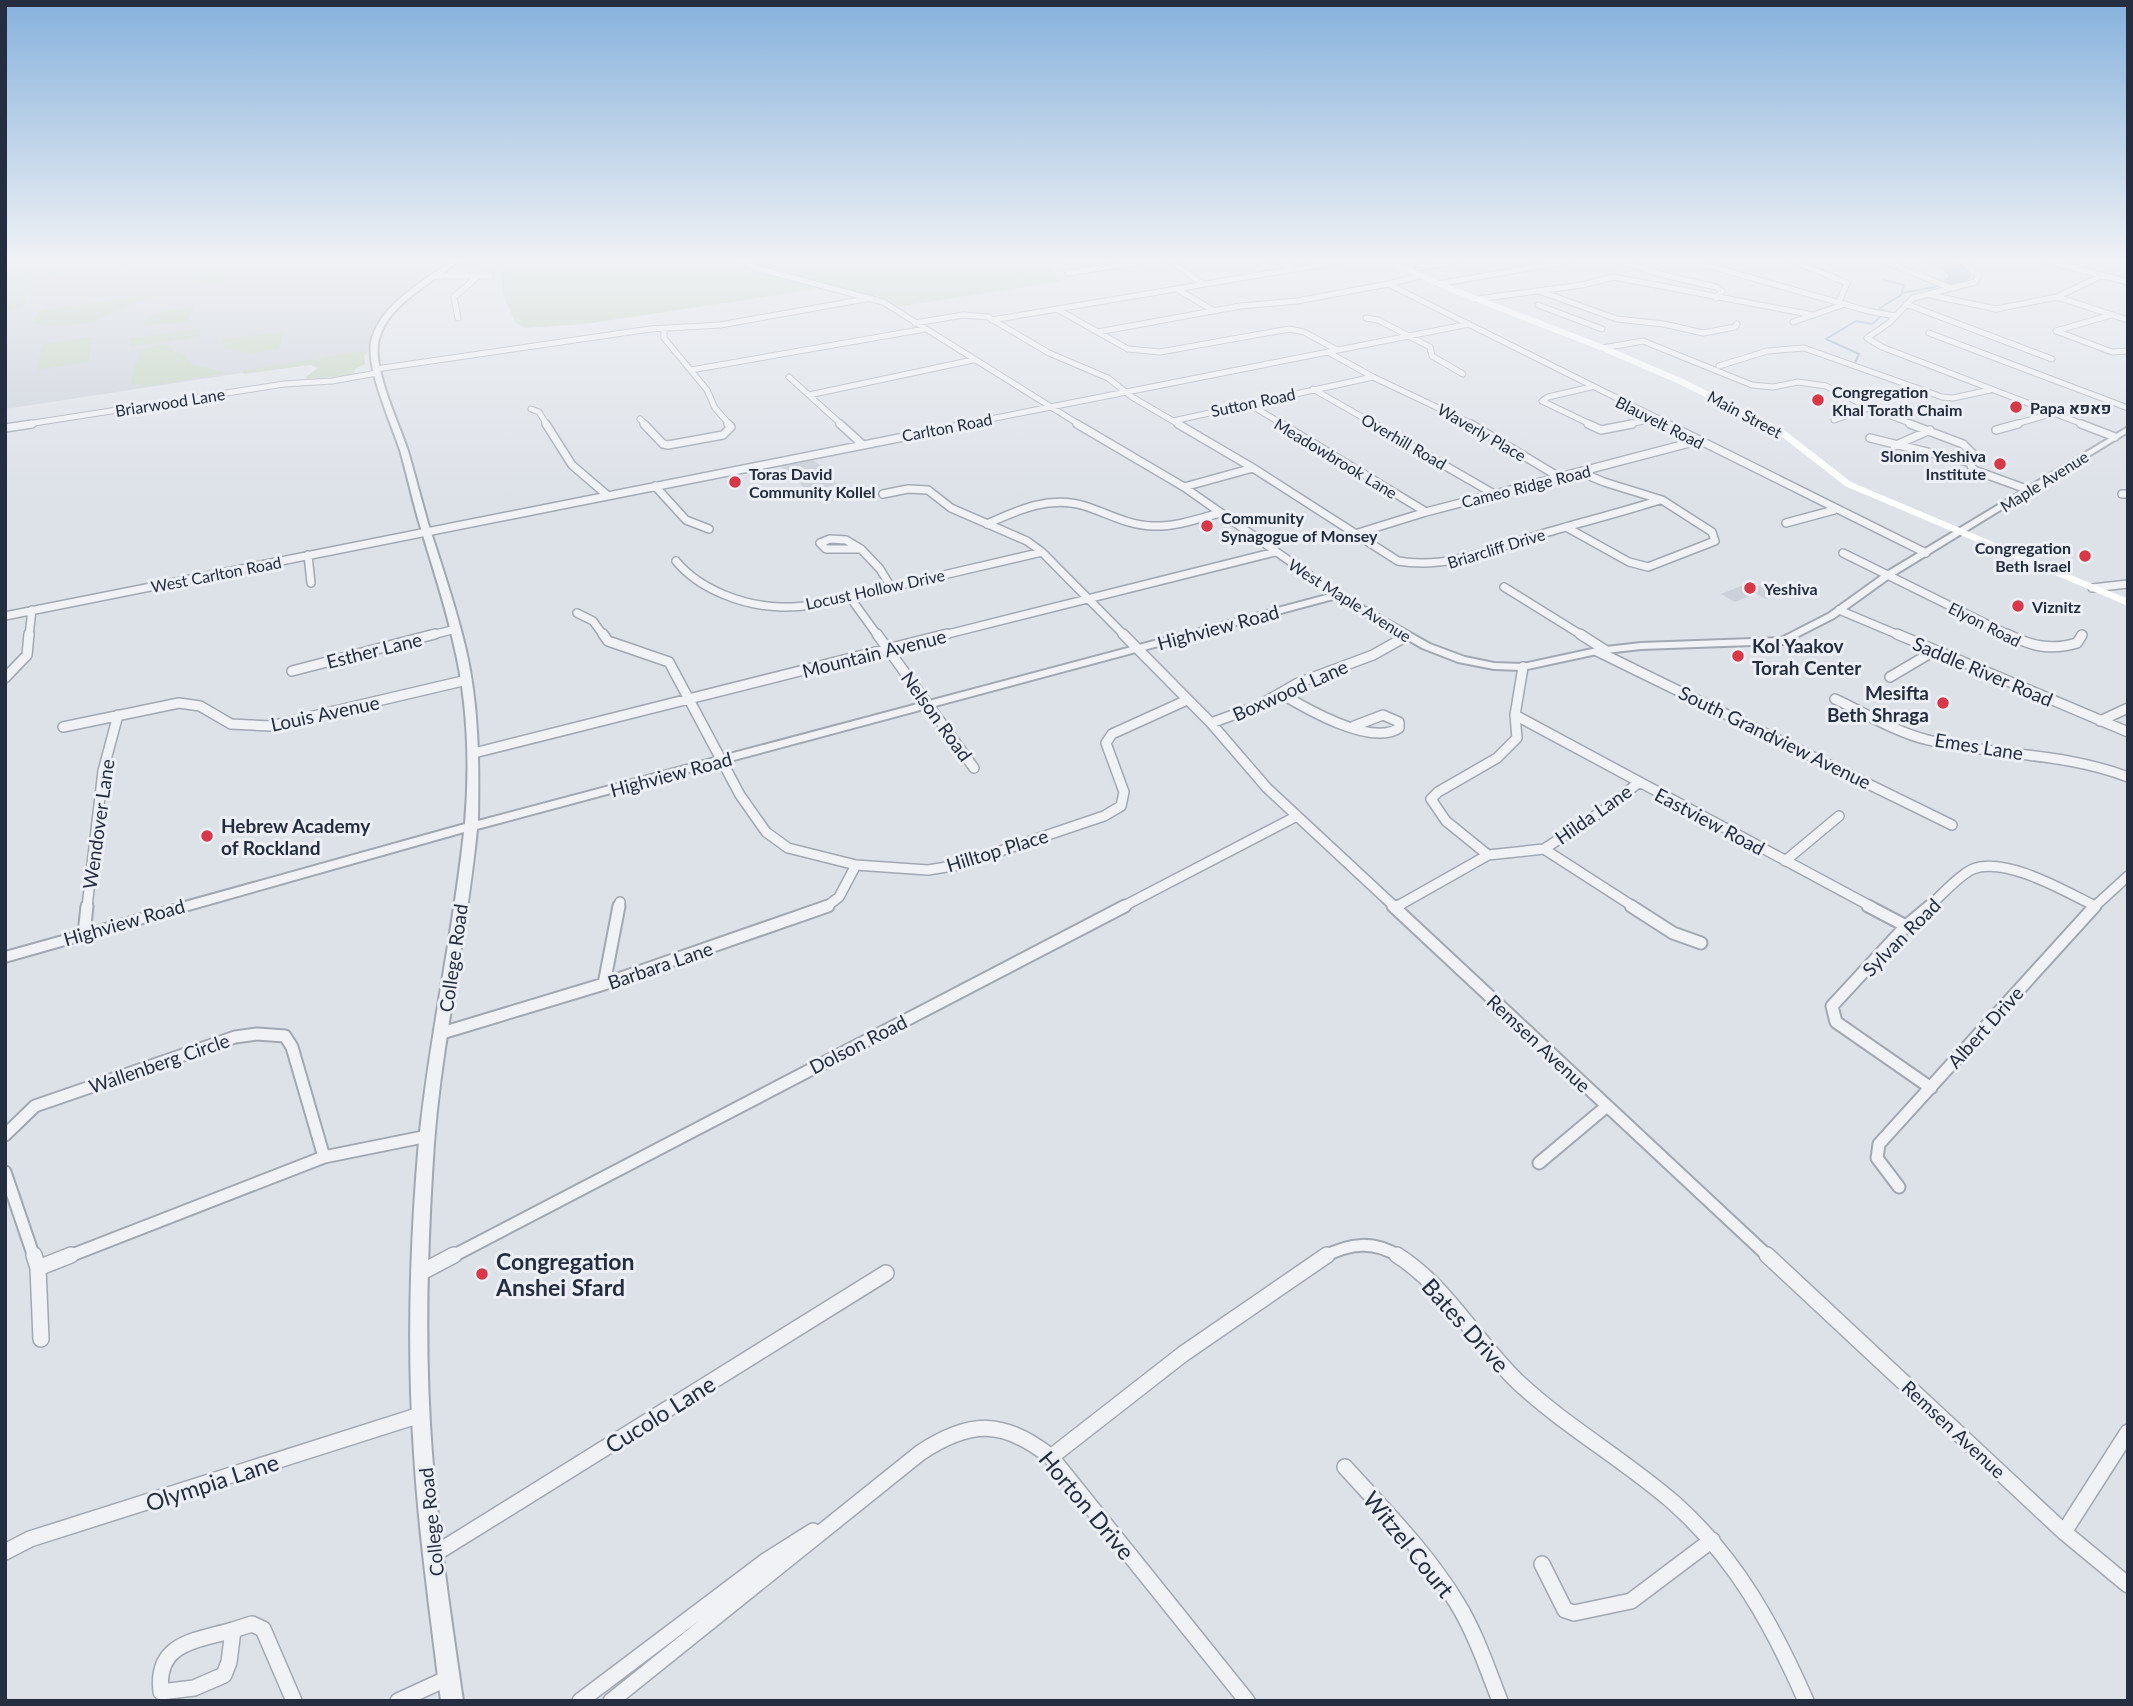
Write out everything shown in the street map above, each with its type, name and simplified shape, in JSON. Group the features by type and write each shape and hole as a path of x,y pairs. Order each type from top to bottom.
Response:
{"main road":[{"name":"Main Street","path":"1584,341 1690,386 1780,431 1848,484 2128,603"}],"street":[{"name":"College Road","path":"376,341 373,350 377,371 401,440 456,629 467,680 474,753 471,826 428,1136 420,1272 421,1415 433,1555 452,1701"},
{"name":"Briarwood Lane","path":"5,428 284,384 332,381 377,371 580,341"},
{"path":"640,419 663,444 668,445 713,438 728,431 729,424 715,408 706,390 666,341"},
{"path":"691,370 859,341"},
{"name":"West Maple Avenue","path":"943,341 1184,487 1338,595 1405,637 1462,660 1494,666 1523,667 1601,650 1783,641 1839,610 1888,575 1960,533"},
{"name":"Briarcliff Drive","path":"1028,341 1049,353 1108,378 1124,392 1253,468 1398,561 1424,566 1452,563 1566,527 1612,517 1660,500"},
{"path":"1113,341 1128,349 1151,352 1219,341"},
{"path":"1319,341 1336,350"},
{"name":"Carlton Road","path":"426,531 1386,341"},
{"path":"1419,341 1430,346 1432,356 1463,374"},
{"name":"Blauvelt Road","path":"1501,341 1834,510 1926,553"},
{"path":"1603,348 1643,341 1744,383 1766,387 1798,382 1818,384 1868,408 1930,430 1969,449 1974,455 1972,468 2029,490"},
{"path":"1871,341 2115,437"},
{"path":"1950,341 2128,408"},
{"path":"2003,341 2052,359"},
{"path":"2082,341 2112,352 2128,351"},
{"path":"1719,366 1778,348 1797,346 1816,350 1942,397 1953,398 1992,390"},
{"name":"Waverly Place","path":"1328,352 1373,377 1457,415 1559,477"},
{"path":"809,395 973,360"},
{"path":"789,377 862,444"},
{"name":"Sutton Road","path":"1173,421 1373,377"},
{"path":"1591,387 1548,397 1542,401 1601,430 1655,419"},
{"name":"Overhill Road","path":"1313,389 1494,494"},
{"name":"Meadowbrook Lane","path":"1247,403 1426,512"},
{"path":"1833,420 1868,408"},
{"path":"531,409 539,412 572,465 607,495"},
{"path":"1996,430 2052,414"},
{"name":"Maple Avenue","path":"1960,533 2128,429"},
{"path":"1894,446 1930,430"},
{"path":"1870,438 1972,463"},
{"name":"Cameo Ridge Road","path":"1355,534 1426,512 1698,441"},
{"path":"1184,487 1253,468"},
{"path":"1566,527 1629,562 1648,567 1715,541 1712,532 1660,500 1602,483 1580,472"},
{"path":"656,486 686,520 709,529"},
{"name":"Remsen Avenue","path":"883,494 908,489 928,490 951,508 1027,541 1042,552 1211,723 1267,788 2064,1532 2128,1585"},
{"path":"987,524 1020,509 1054,502 1081,505 1118,520 1153,526 1220,513"},
{"path":"1786,523 1834,510"},
{"name":"West Carlton Road","path":"5,616 426,531"},
{"path":"861,549 827,549 820,543 835,538 852,542 861,549 880,569 891,587"},
{"name":"Locust Hollow Drive","path":"676,561 690,578 748,602 779,607 802,606 1042,552"},
{"name":"Mountain Avenue","path":"474,753 690,701 1275,552"},
{"name":"Elyon Road","path":"1843,553 2006,636 2031,646 2061,648 2077,643 2081,635"},
{"path":"308,555 311,583"},
{"path":"2092,588 2128,584"},
{"name":"South Grandview Avenue","path":"1504,587 1601,650 1952,825"},
{"name":"Highview Road","path":"5,957 471,826 1338,595"},
{"name":"Nelson Road","path":"849,596 974,768"},
{"path":"5,678 27,654 32,610"},
{"name":"Saddle River Road","path":"1839,610 2128,732"},
{"name":"Hilltop Place","path":"577,613 593,621 608,641 669,662 740,795 766,832 788,848 856,865 928,870 959,865 1104,816 1121,806 1124,792 1106,743 1112,734 1187,700"},
{"name":"Esther Lane","path":"292,671 456,629"},
{"name":"Boxwood Lane","path":"1211,723 1258,706 1321,673 1373,655 1405,637"},
{"path":"1890,677 1934,651"},
{"path":"1488,855 1440,815 1432,806 1431,799 1438,792 1497,758 1517,738 1515,715 1523,667"},
{"name":"Louis Avenue","path":"63,727 163,705 190,704 200,706 230,724 271,726 467,680"},
{"path":"1280,693 1311,712 1354,726"},
{"name":"Emes Lane","path":"1835,699 1902,730 1936,742 2082,764 2128,777"},
{"path":"2100,720 2128,708"},
{"name":"Wendover Lane","path":"84,934 103,771 118,715"},
{"name":"Eastview Road","path":"1515,715 1906,926"},
{"name":"Hilda Lane","path":"1395,908 1488,855 1544,849 1610,806 1638,783"},
{"name":"Dolson Road","path":"420,1272 1297,816"},
{"path":"1785,861 1839,817"},
{"path":"1544,849 1673,933 1702,943"},
{"name":"Barbara Lane","path":"442,1033 604,984 824,909 839,897 856,865"},
{"name":"Sylvan Road","path":"1931,1087 1836,1022 1832,1006 1906,926 1973,869 1993,867 2025,873 2095,906"},
{"name":"Albert Drive","path":"1899,1187 1877,1158 1879,1144 2095,906 2128,876"},
{"path":"604,984 620,902"},
{"name":"Wallenberg Circle","path":"5,1135 35,1105 235,1037 274,1035 285,1036 292,1047 324,1157"},
{"path":"1539,1163 1607,1106"},
{"path":"38,1268 324,1157 428,1136"},
{"path":"5,1172 38,1268 41,1339"},
{"name":"Bates Drive","path":"1051,1457 1183,1354 1323,1257 1344,1245 1367,1245 1391,1252 1413,1266 1495,1360 1522,1385 1667,1496 1712,1540 1756,1600 1806,1701"},
{"name":"Cucolo Lane","path":"433,1555 886,1273"},
{"name":"Olympia Lane","path":"5,1552 30,1539 421,1415"},
{"name":"Horton Drive","path":"611,1701 849,1508 938,1442 971,1428 1004,1428 1028,1438 1051,1457 1247,1701"},
{"path":"2064,1532 2128,1432"},
{"name":"Witzel Court","path":"1345,1468 1394,1521 1457,1603 1482,1652 1500,1701"},
{"name":"Horton Drive","path":"580,1701 767,1560 849,1508"},
{"path":"1542,1564 1565,1610 1574,1614 1631,1601 1712,1540"},
{"path":"233,1628 226,1672 221,1680 170,1693 161,1692 162,1667 170,1652 233,1628 252,1623 263,1629 294,1701"},
{"path":"398,1701 449,1678"}],"shaded area":[{"path":"5,341 370,341 367,354 5,409"},
{"path":"810,458 824,468 837,484 809,492 778,464"},
{"name":"Yeshiva","path":"1751,582 1777,595 1766,599 1756,594 1735,602 1721,594"}],"green space":[{"path":"92,341 89,362 37,370 42,344"},
{"path":"131,341 175,341 130,347"},
{"path":"223,341 281,341 278,350 250,353 225,348"},
{"path":"171,345 173,352 184,355 190,363 226,373 144,387 131,384 134,366 139,358 137,350"},
{"path":"364,352 365,364 355,369 354,375 307,379 306,377 318,368 310,365 244,374 242,371"}],"waterway":[{"path":"1830,341 1859,354 1855,363"}],"place":[{"name":"Congregation Khal Torath Chaim","path":"1818,400"},
{"name":"Papa פאפא","path":"2016,407"},
{"name":"Slonim Yeshiva Institute","path":"2000,464"},
{"name":"Toras David Community Kollel","path":"735,482"},
{"name":"Community Synagogue of Monsey","path":"1207,526"},
{"name":"Congregation Beth Israel","path":"2085,556"},
{"name":"Yeshiva","path":"1750,588"},
{"name":"Viznitz","path":"2018,606"},
{"name":"Kol Yaakov Torah Center","path":"1738,656"},
{"name":"Mesifta Beth Shraga","path":"1943,703"},
{"name":"Hebrew Academy of Rockland","path":"207,836"},
{"name":"Congregation Anshei Sfard","path":"482,1274"}]}
